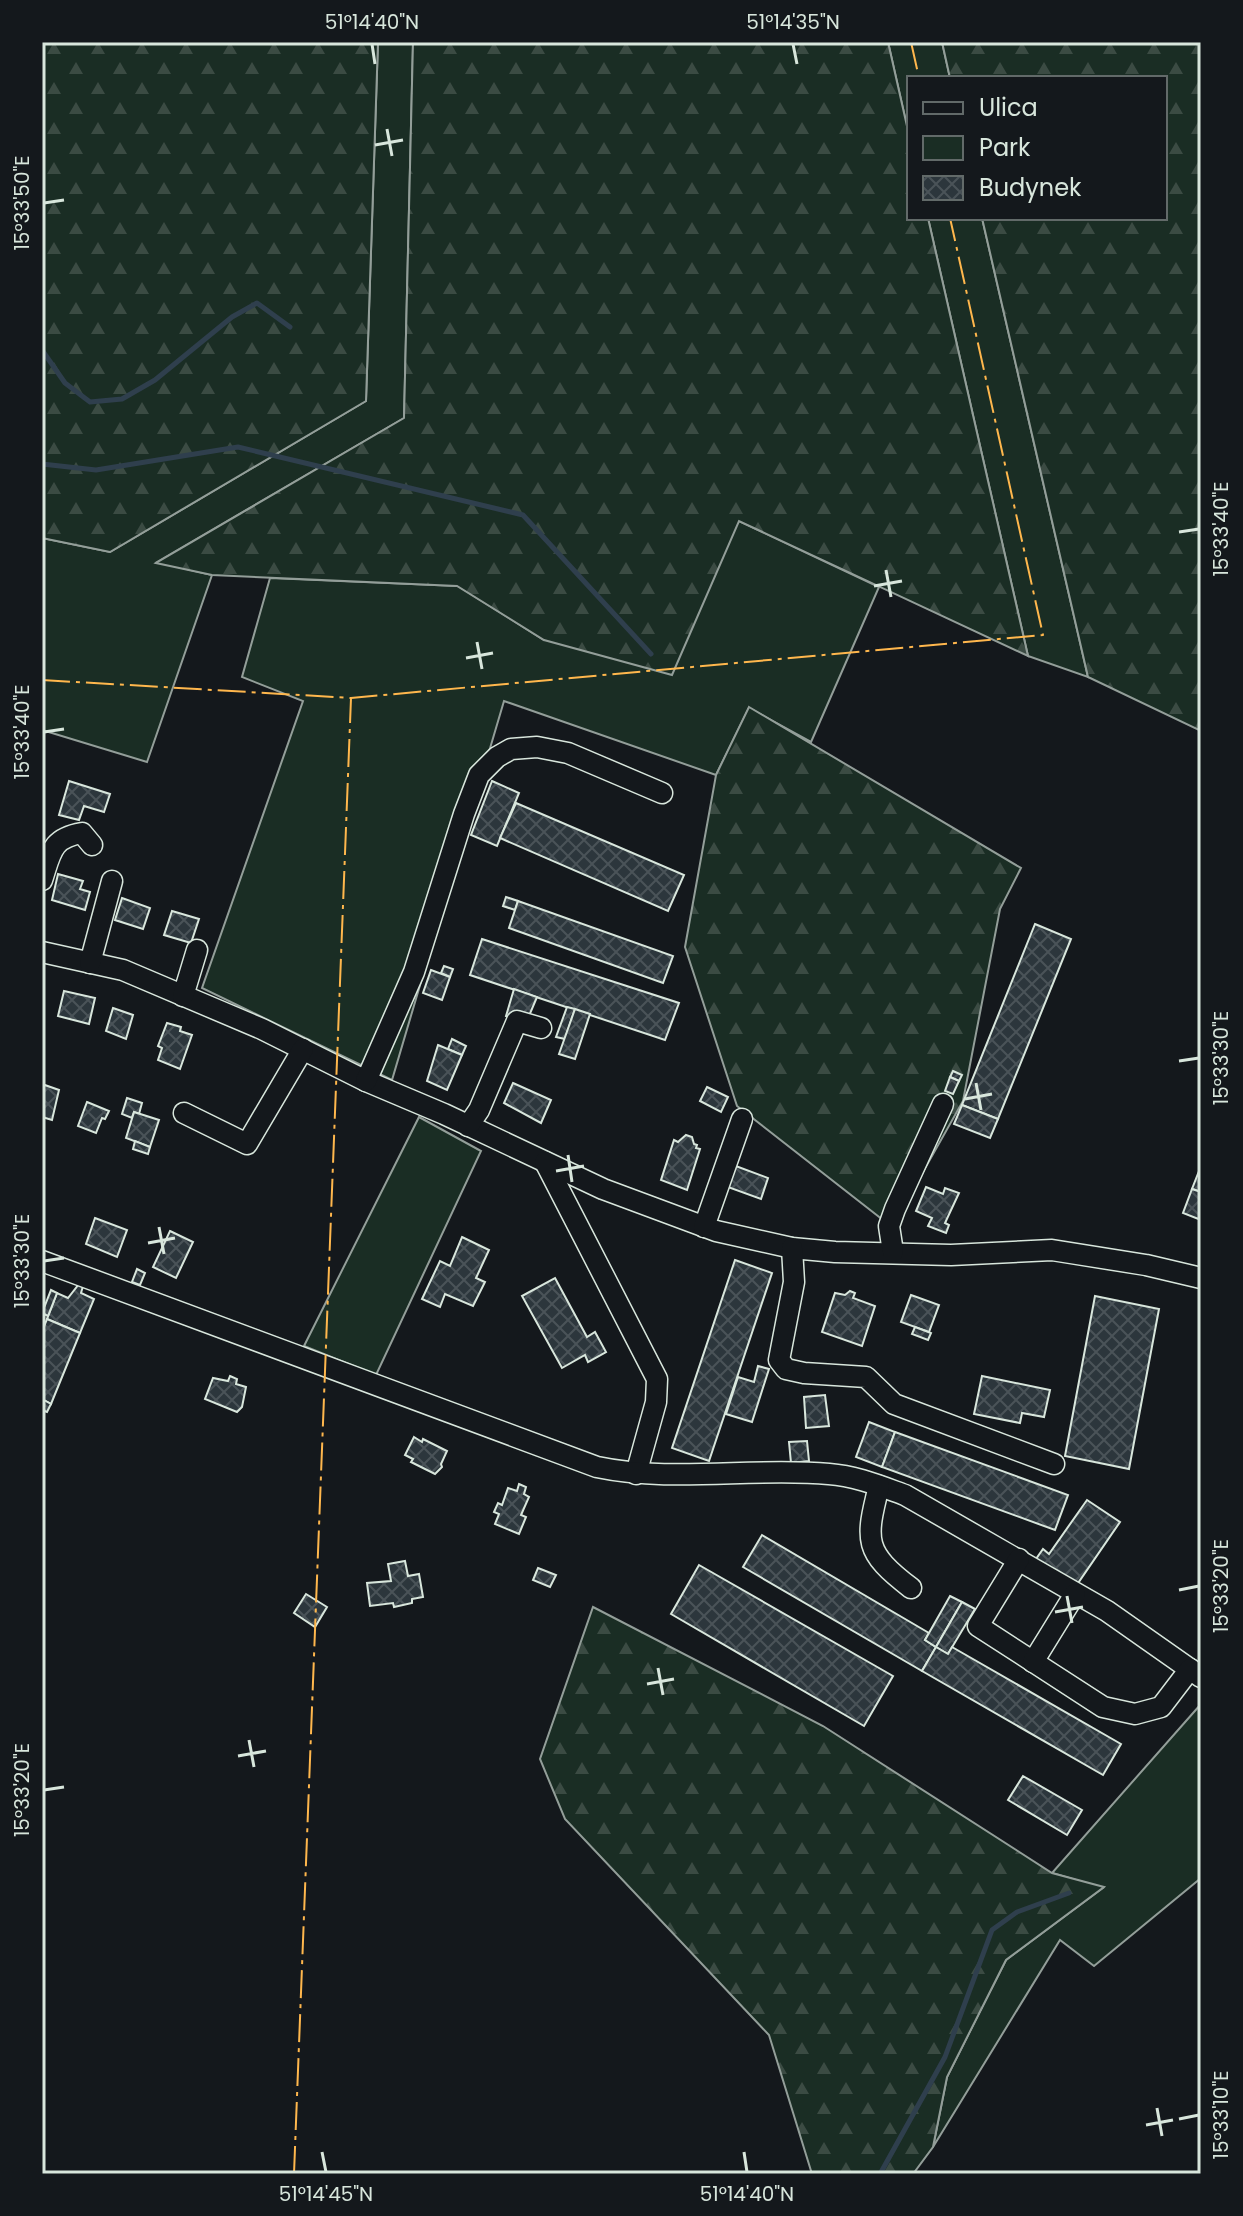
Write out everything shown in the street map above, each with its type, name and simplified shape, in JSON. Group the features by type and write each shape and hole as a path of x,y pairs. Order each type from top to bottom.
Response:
{"street":[{"path":"366,1081 414,972 479,775 497,757 511,749 537,747 568,753 662,793"},
{"path":"42,880 53,847 65,836 82,833 92,845"},
{"path":"90,963 112,881"},
{"path":"183,996 197,950"},
{"path":"42,952 123,970 303,1049 603,1189 704,1227 792,1248 835,1252 951,1255 1052,1250 1132,1262 1201,1278"},
{"path":"468,1126 479,1110 517,1021 541,1028"},
{"path":"184,1113 247,1144 303,1049"},
{"path":"893,1252 889,1226 943,1104"},
{"path":"704,1227 742,1119"},
{"path":"545,1162 657,1379 656,1402 636,1474"},
{"path":"792,1248 794,1282 779,1360 786,1369 866,1377 894,1404 1054,1464"},
{"path":"42,1261 597,1467 636,1474 831,1474 905,1495 1019,1559 1107,1611 1196,1673 1161,1707 1135,1714 1103,1707 1033,1662 978,1626 1019,1559"},
{"path":"526,1463 535,1443"},
{"path":"879,1486 869,1530 873,1550 886,1569 911,1588"},
{"path":"1033,1662 1075,1594"}],"green space":[{"path":"42,42 378,42 366,401 110,552 42,538"},
{"path":"378,42 413,42 404,418 157,562 212,575 147,762 42,730 42,538 110,552 366,401"},
{"path":"413,42 888,42 907,126 907,220 928,220 1028,656 739,521 672,675 544,640 457,586 212,575 156,563 404,418"},
{"path":"888,42 942,42 950,76 907,76 907,126"},
{"path":"942,42 1201,42 1201,731 1088,677 982,220 1167,220 1167,76 950,76"},
{"path":"928,220 982,220 1088,677 1028,656"},
{"path":"739,521 879,587 811,742 749,708 716,775 504,701 392,1080 202,988 303,701 242,677 270,578 458,586 544,640"},
{"path":"749,707 1021,868 1000,909 963,1101 892,1227 737,1106 685,947 716,775"},
{"path":"419,1117 481,1151 376,1375 304,1346"},
{"path":"593,1607 823,1726 1052,1873 1104,1887 1006,1960 947,2077 933,2147 913,2174 812,2174 769,2035 565,1819 540,1759"},
{"path":"1201,1704 1201,1878 1094,1966 1060,1940 933,2147 947,2077 1006,1960 1103,1888 1052,1873"}],"building":[{"path":"69,781 110,794 104,812 84,806 79,820 59,815"},
{"path":"492,781 519,793 497,846 471,835"},
{"path":"516,803 684,875 668,911 500,838"},
{"path":"58,874 83,881 80,889 90,892 85,910 52,900"},
{"path":"506,897 518,901 515,910 503,906"},
{"path":"122,898 150,908 143,929 115,920"},
{"path":"518,901 673,956 663,983 509,928"},
{"path":"172,911 199,919 191,943 164,935"},
{"path":"1035,924 1071,939 998,1119 962,1105"},
{"path":"482,939 679,1003 665,1040 470,975"},
{"path":"444,966 453,969 450,977 441,973"},
{"path":"431,970 450,977 442,1000 423,993"},
{"path":"514,989 537,997 526,1023 506,1016"},
{"path":"64,991 95,998 89,1024 58,1016"},
{"path":"567,1007 575,1009 565,1039 556,1037"},
{"path":"113,1008 133,1015 126,1039 106,1031"},
{"path":"575,1009 590,1014 575,1059 559,1054"},
{"path":"167,1023 181,1027 180,1031 192,1035 180,1069 158,1060 162,1048 158,1046"},
{"path":"452,1039 466,1046 462,1055 448,1049"},
{"path":"438,1045 462,1055 447,1090 427,1081"},
{"path":"953,1071 962,1075 959,1081 950,1077"},
{"path":"950,1077 959,1081 953,1094 945,1091"},
{"path":"513,1083 551,1100 541,1123 504,1103"},
{"path":"42,1084 59,1090 52,1120 42,1117"},
{"path":"707,1087 728,1097 721,1112 700,1101"},
{"path":"127,1098 142,1103 139,1114 134,1112 132,1118 122,1114"},
{"path":"87,1102 109,1111 105,1119 102,1118 96,1133 78,1126"},
{"path":"962,1105 998,1119 990,1138 954,1124"},
{"path":"134,1112 159,1120 150,1147 126,1138"},
{"path":"686,1135 692,1137 696,1148 700,1149 687,1190 661,1180 674,1140 678,1142"},
{"path":"135,1141 150,1147 148,1154 133,1149"},
{"path":"733,1165 768,1178 761,1199 725,1186"},
{"path":"1201,1166 1201,1192 1192,1189"},
{"path":"926,1187 943,1194 945,1188 959,1193 945,1223 949,1225 946,1233 928,1226 932,1218 916,1211"},
{"path":"1192,1189 1201,1192 1201,1220 1183,1213"},
{"path":"95,1218 127,1230 117,1257 86,1244"},
{"path":"170,1231 193,1242 176,1278 153,1267"},
{"path":"462,1237 489,1250 476,1278 485,1282 473,1306 445,1294 440,1307 422,1299 440,1261 450,1266"},
{"path":"735,1260 772,1273 709,1461 672,1448"},
{"path":"137,1269 145,1273 140,1285 132,1282"},
{"path":"555,1278 587,1337 595,1332 606,1352 588,1362 585,1355 562,1368 522,1296"},
{"path":"79,1284 83,1286 81,1293 94,1299 80,1333 47,1319 57,1293 68,1298"},
{"path":"51,1290 57,1293 48,1316 42,1313"},
{"path":"850,1291 855,1293 853,1298 875,1306 862,1346 822,1332 835,1293 845,1295"},
{"path":"911,1295 939,1305 929,1332 901,1322"},
{"path":"1095,1296 1159,1309 1129,1469 1065,1456"},
{"path":"47,1319 80,1333 51,1404 42,1399 42,1331"},
{"path":"915,1327 931,1333 928,1340 912,1334"},
{"path":"758,1366 769,1369 752,1422 726,1414 738,1377 754,1382"},
{"path":"230,1376 237,1379 236,1384 246,1387 242,1407 237,1412 205,1399 213,1378 228,1381"},
{"path":"982,1376 1050,1390 1044,1417 1022,1413 1020,1423 974,1414"},
{"path":"825,1395 829,1426 806,1428 804,1397"},
{"path":"42,1399 51,1404 47,1412 42,1410"},
{"path":"869,1422 895,1432 882,1467 856,1457"},
{"path":"895,1432 1068,1495 1055,1530 882,1467"},
{"path":"414,1437 447,1451 442,1467 435,1474 411,1462 413,1459 405,1455"},
{"path":"807,1441 809,1461 791,1463 789,1442"},
{"path":"519,1484 526,1487 524,1494 529,1497 521,1515 526,1517 519,1534 495,1524 499,1514 494,1512 498,1503 502,1505 508,1488 517,1491"},
{"path":"1087,1500 1120,1522 1076,1586 1036,1559 1043,1549 1049,1554"},
{"path":"762,1535 929,1633 925,1640 936,1647 922,1671 743,1567"},
{"path":"405,1561 408,1576 419,1574 423,1597 394,1607 393,1603 370,1606 367,1583 391,1581 388,1564"},
{"path":"699,1565 893,1676 864,1726 671,1614"},
{"path":"538,1568 556,1575 550,1587 533,1580"},
{"path":"306,1594 327,1607 315,1627 294,1613"},
{"path":"950,1596 962,1602 936,1647 925,1640"},
{"path":"962,1602 975,1609 948,1654 936,1647"},
{"path":"936,1647 948,1654 952,1647 1121,1744 1103,1775 922,1671"},
{"path":"1023,1776 1082,1810 1067,1835 1008,1800"}],"waterway":[{"path":"42,350 65,383 90,402 122,399 155,380 232,317 257,303 290,327"},
{"path":"42,464 96,470 238,447 523,515 651,654"},
{"path":"880,2174 945,2057 992,1930 1017,1912 1069,1893"}],"power":[{"path":"911,42 919,76"},
{"path":"42,680 351,698 1043,635 950,220"},
{"path":"294,2174 351,698"}]}
